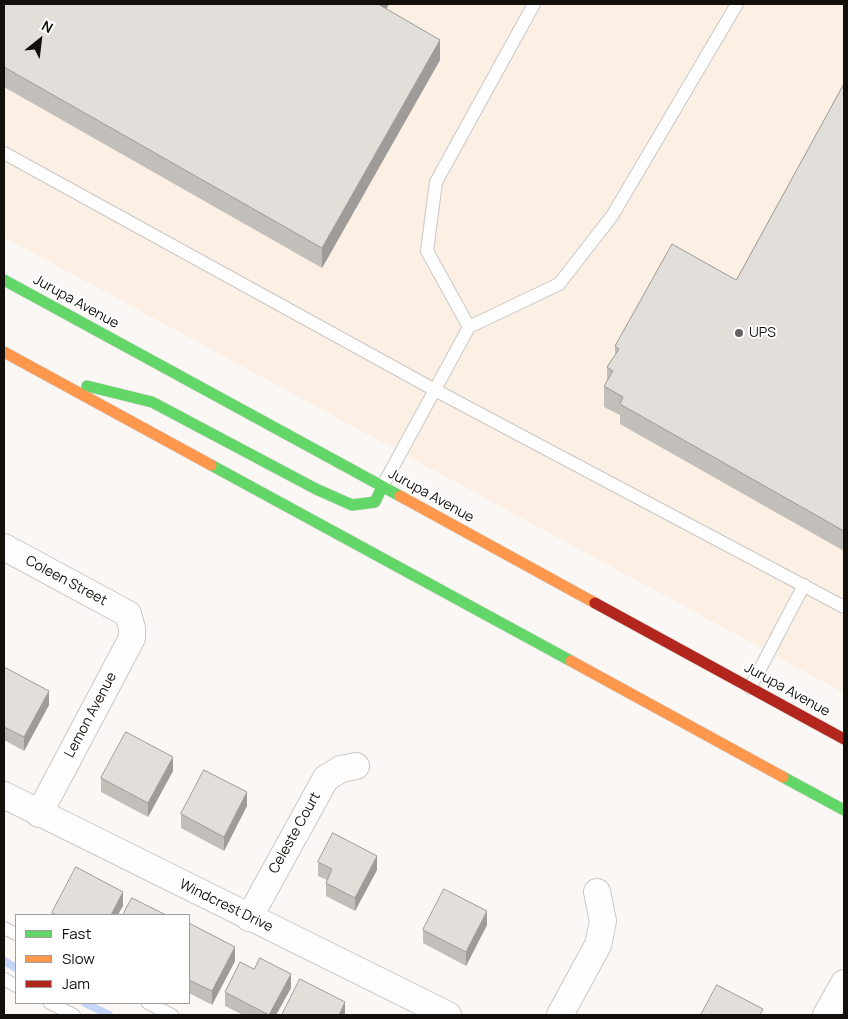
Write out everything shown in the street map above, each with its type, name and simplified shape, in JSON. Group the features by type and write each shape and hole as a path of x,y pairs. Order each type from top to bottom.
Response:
{"main road":[{"name":"Jurupa Avenue","path":"4,280 844,738"},
{"path":"4,352 844,810"},
{"path":"47,376 152,402 316,489 352,505 375,502 382,486"}],"street":[{"name":"Coleen Street","path":"4,547 128,614"},
{"name":"Lemon Avenue","path":"39,814 132,638 132,628 128,614"},
{"name":"Celeste Court","path":"249,918 326,778 341,769 356,766"},
{"name":"Windcrest Drive","path":"4,796 448,1015"},
{"path":"560,1015 598,945 603,921 597,892"}],"lane":[{"path":"469,327 427,251 436,182 534,4"},
{"path":"382,486 469,327 559,284 612,216 737,4"},
{"path":"4,154 435,390 844,607"},
{"path":"750,688 804,585"},
{"path":"4,979 15,985"},
{"path":"52,1004 74,1015"},
{"path":"150,1004 172,1015"}],"shaded area":[{"path":"4,4 844,4 844,693 4,237"}],"building":[{"path":"4,4 378,4 440,40 322,248 4,67"},
{"name":"UPS","path":"844,84 844,531 620,404 623,397 604,386 613,371 607,367 619,349 615,346 672,244 736,280"},
{"path":"4,667 49,691 24,737 4,727"},
{"path":"126,732 173,757 148,803 101,778"},
{"path":"204,770 247,792 224,837 181,814"},
{"path":"333,833 377,856 355,898 326,883 332,869 318,862"},
{"path":"76,867 123,892 112,914 52,913"},
{"path":"444,889 487,911 466,952 423,930"},
{"path":"132,898 164,914 124,914"},
{"path":"190,924 235,947 212,991 190,980"},
{"path":"260,958 291,974 269,1015 225,992 240,962 254,969"},
{"path":"300,979 345,1002 339,1015 282,1015"},
{"path":"717,985 763,1009 760,1015 701,1015"}],"waterway":[{"path":"4,961 15,967"},
{"path":"87,1004 109,1015"}],"traffic: fast":[{"path":"4,280 400,496"},
{"path":"87,386 152,402 316,489 352,505 375,502 382,487"},
{"path":"211,465 571,661"},
{"path":"783,777 844,810"}],"traffic: slow":[{"path":"4,352 211,465"},
{"path":"400,496 595,603"},
{"path":"571,661 783,777"}],"traffic: jam":[{"path":"595,603 844,739"}],"place":[{"name":"UPS","path":"739,333"}]}
